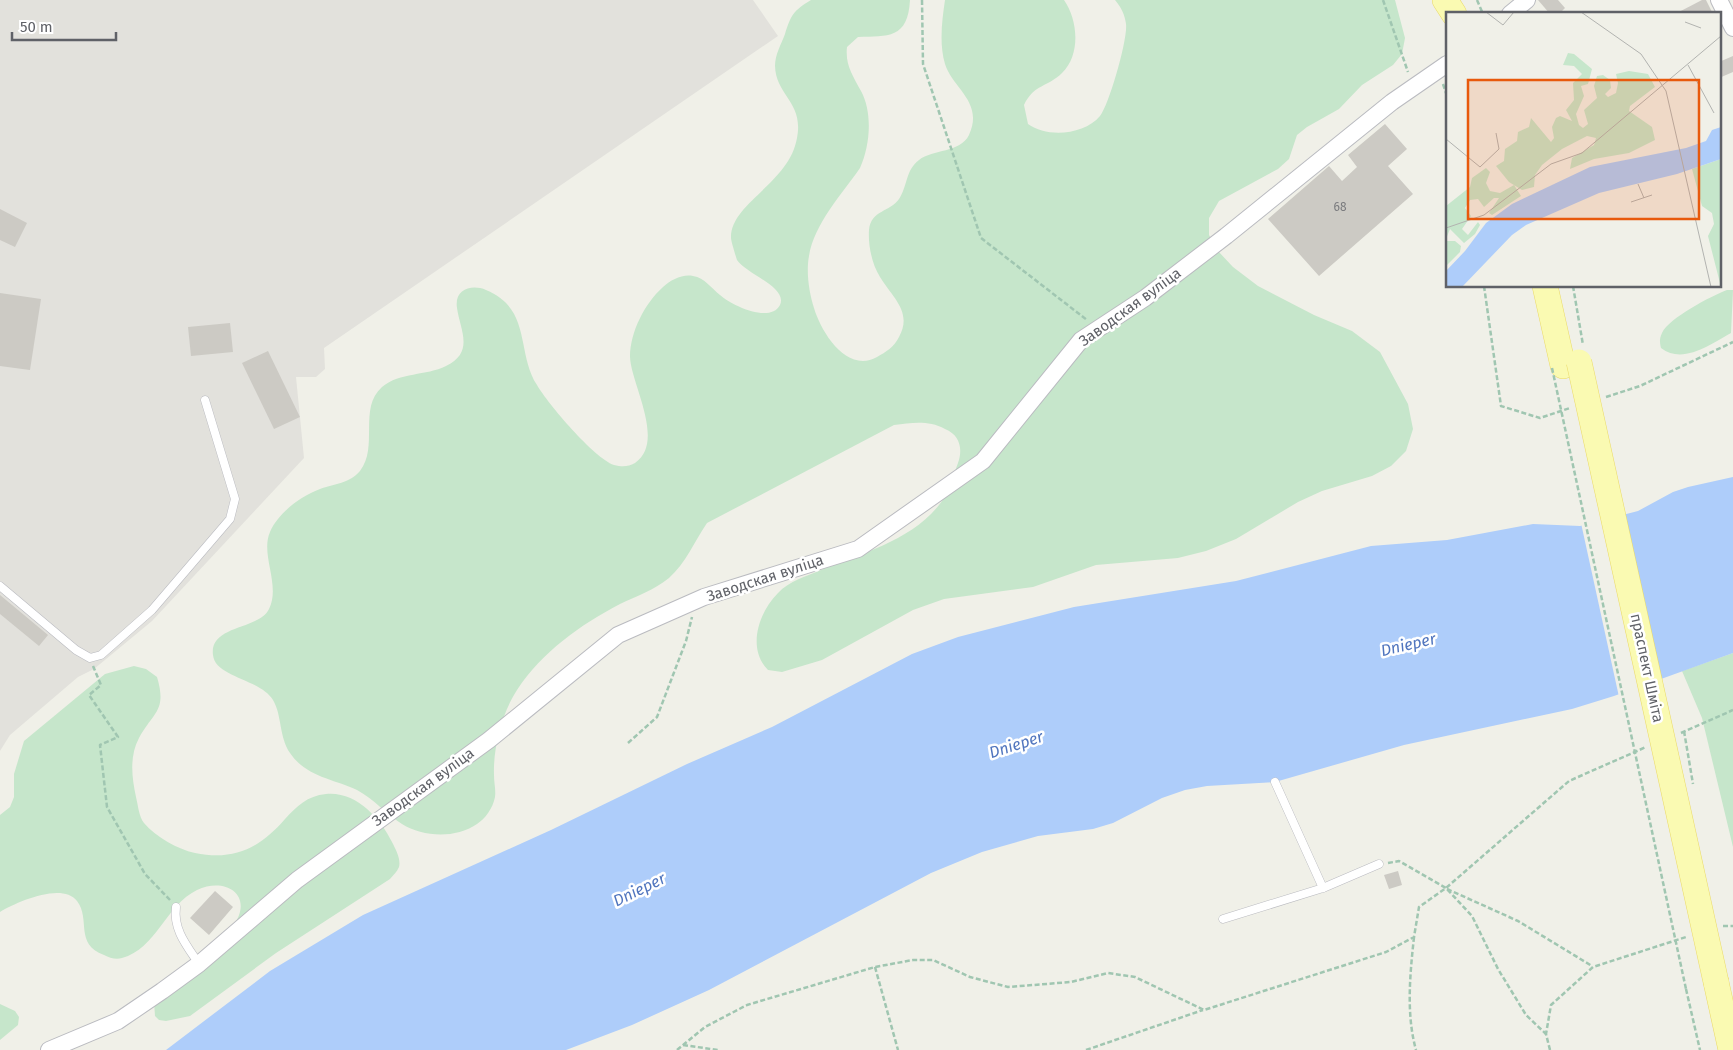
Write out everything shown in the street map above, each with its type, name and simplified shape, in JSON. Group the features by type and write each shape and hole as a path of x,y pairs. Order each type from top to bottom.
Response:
{"main road":[{"name":"праспект Шміта","path":"1546,288 1570,362"},
{"name":"праспект Шміта","path":"1562,288 1570,362 1714,1050"},
{"name":"праспект Шміта","path":"1701,986 1731,1050"}],"street":[{"path":"1513,12 1528,0"},
{"path":"1719,0 1733,28"},
{"name":"Заводская вуліца","path":"49,1050 118,1021 199,964 296,880 489,740 618,634 688,604 858,549 983,461 1081,340 1145,298 1392,102 1446,65"}],"lane":[{"path":"0,586 76,650 90,658 101,655 152,610 230,519 235,499 205,400"},
{"path":"1275,782 1323,888"},
{"path":"1223,919 1323,888 1379,864"},
{"path":"176,906 174,916 179,933 199,964"}],"path":[{"path":"922,0 923,64 981,238 1098,329"},
{"path":"1383,0 1414,88"},
{"path":"1573,288 1570,362 1701,986 1700,1050"},
{"path":"628,743 657,717 686,641 692,616 688,604"},
{"path":"90,658 101,685 89,695 118,737 100,745 107,807 145,874 176,906"},
{"path":"1675,735 1733,710"},
{"path":"1416,1050 1413,1037 1410,982 1419,907 1446,888 1569,781 1648,746"},
{"path":"1379,864 1400,861 1446,888 1518,921 1593,967"},
{"path":"1446,888 1472,916 1498,969 1526,1015 1546,1034"},
{"path":"1714,929 1733,926"},
{"path":"1550,1050 1546,1034 1551,1005 1593,967 1689,936"},
{"path":"1086,1050 1386,952 1414,937"},
{"path":"677,1050 705,1027 747,1006 874,967 913,960 933,960 970,977 1008,987 1071,982 1108,973 1135,977 1204,1010"},
{"path":"874,967 898,1050"},
{"path":"684,1045 718,1050"}],"shaded area":[{"path":"0,0 753,0 778,36 324,348 325,369 316,377 296,377 304,458 152,621 94,669 78,677 10,735 0,751"}],"green space":[{"path":"811,0 910,0 908,13 901,29 887,35 858,37 847,47 848,65 865,100 869,119 868,140 860,168 823,221 812,244 808,262 808,275 814,308 817,318 829,339 846,355 855,360 866,361 887,351 897,341 903,328 904,320 899,305 877,272 873,261 869,242 870,223 877,215 891,207 899,199 914,164 931,154 953,148 965,141 973,123 973,114 966,96 949,73 943,56 942,32 945,0 1064,0 1069,8 1075,27 1075,47 1072,57 1068,66 1057,78 1032,93 1024,105 1028,124 1055,133 1075,131 1085,127 1100,116 1104,110 1117,72 1126,32 1124,14 1115,0 1395,0 1405,38 1402,54 1393,65 1362,85 1339,109 1307,127 1297,135 1289,159 1278,169 1219,201 1209,218 1209,235 1218,251 1233,267 1258,286 1314,315 1352,331 1380,352 1408,404 1413,429 1406,451 1391,466 1372,476 1322,491 1298,502 1236,539 1206,551 1178,558 1096,565 1033,587 944,599 913,610 822,660 782,672 768,670 758,652 758,631 765,611 782,589 798,579 873,550 907,533 935,510 946,495 960,453 957,439 950,432 932,424 894,425 707,523 685,559 669,578 605,612 576,630 538,663 517,690 507,709 499,731 495,753 495,797 491,809 486,816 468,829 449,834 429,834 410,828 396,820 357,790 312,772 297,761 286,747 278,712 273,700 258,687 221,668 213,655 214,645 226,633 264,616 269,609 273,590 268,560 268,541 270,532 284,512 305,496 320,489 347,481 360,471 368,451 371,406 375,396 382,387 405,376 446,366 460,354 464,340 457,302 458,296 465,290 481,288 486,290 501,298 510,308 517,320 531,372 537,385 551,405 584,442 605,460 614,465 630,465 635,463 644,454 647,441 647,427 630,357 636,328 650,301 656,294 673,280 689,276 701,279 725,299 750,311 768,313 780,305 781,298 778,292 737,260 731,238 733,226 740,214 772,181 792,154 797,138 797,116 780,85 775,62 791,18 800,7"},
{"path":"1727,290 1733,290 1731,333 1706,347 1688,354 1670,353 1661,348 1661,335 1666,327 1681,314"},
{"path":"1733,653 1733,847 1702,718 1682,671"},
{"path":"134,666 146,669 157,677 160,688 160,704 139,738 132,768 141,818 161,838 181,849 195,853 222,855 234,853 256,845 266,838 308,799 319,795 337,794 357,802 374,815 387,833 399,861 398,869 390,879 276,953 190,1016 166,1021 159,1020 155,1016 154,1002 233,926 241,906 239,898 234,891 227,887 218,886 208,886 197,890 177,906 144,946 134,953 117,959 104,955 89,944 84,931 81,908 77,901 70,896 61,893 51,893 17,903 0,912 0,815 10,807 14,797 14,774 24,741 105,674"},
{"path":"0,1004 15,1011 19,1017 18,1025 0,1040"}],"water":[{"name":"Dnieper","path":"1733,477 1733,653 1614,696 1572,709 1404,745 1275,782 1207,786 1185,790 1162,798 1113,823 1093,829 1038,836 982,852 931,873 709,990 632,1025 566,1050 166,1050 270,971 363,915 551,830 687,764 772,727 912,654 958,637 1074,607 1236,581 1371,546 1447,540 1533,524 1580,526 1638,511 1673,492 1688,487"}],"pier":[{"path":"1623,513 1660,682 1619,697 1581,523"}],"building":[{"path":"1538,0 1558,0 1565,8 1561,12 1548,12"},
{"path":"1702,0 1706,0 1712,12 1679,12"},
{"path":"1733,56 1733,72 1720,78 1720,62"},
{"path":"1385,124 1407,149 1388,166 1413,194 1319,276 1268,219 1329,166 1342,181 1357,167 1348,155"},
{"path":"0,209 27,223 15,247 0,240"},
{"path":"0,293 41,299 30,370 0,366"},
{"path":"230,323 233,352 191,356 188,327"},
{"path":"268,351 300,417 274,429 242,363"},
{"path":"0,595 48,635 39,646 0,614"},
{"path":"1398,871 1402,885 1389,889 1384,875"},
{"path":"215,891 233,907 209,935 190,918"}]}
